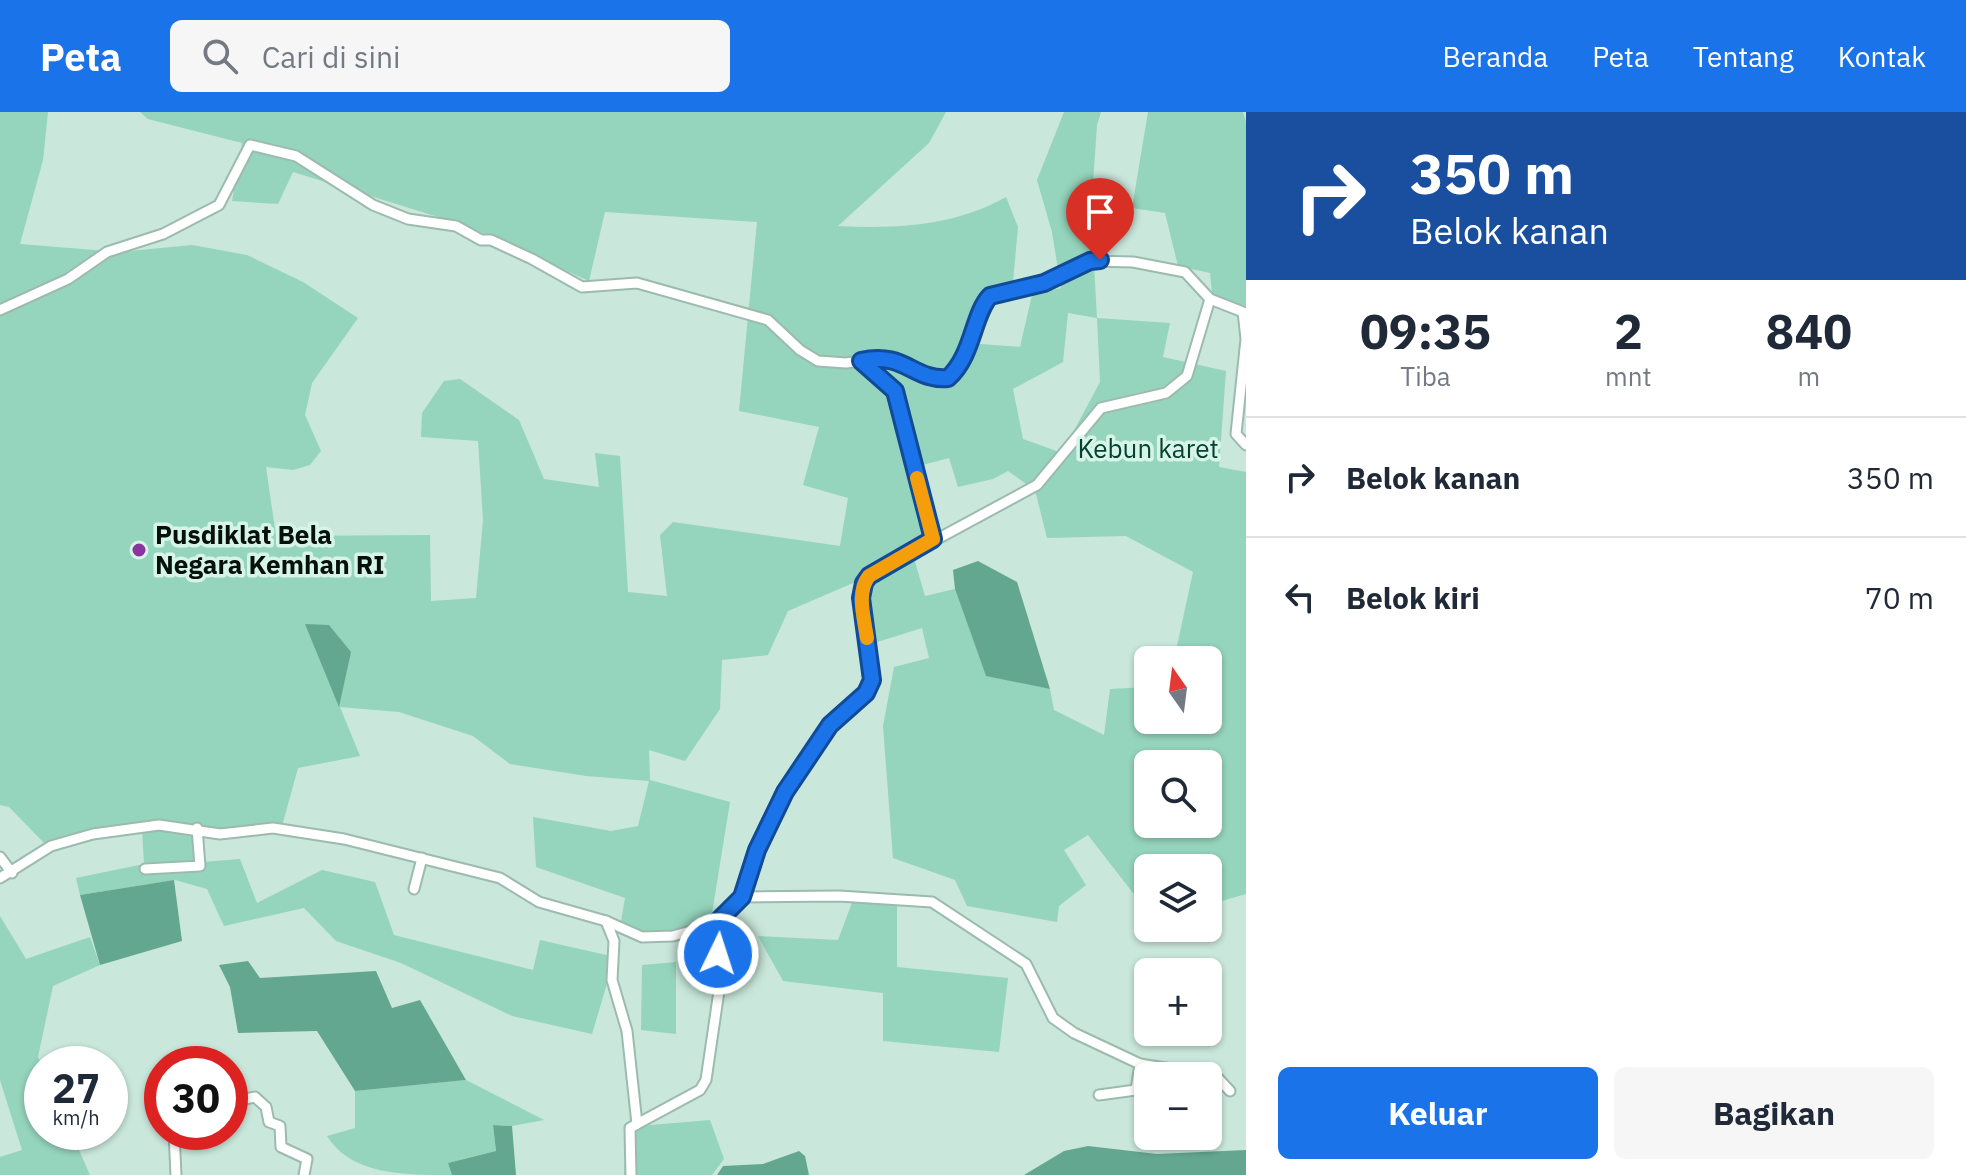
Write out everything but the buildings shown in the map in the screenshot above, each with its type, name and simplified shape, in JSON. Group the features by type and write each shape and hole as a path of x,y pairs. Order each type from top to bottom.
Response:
{"street":[{"path":"0,310 68,279 107,252 163,234 219,205 250,145 296,156 373,205 408,219 456,226 532,259 582,287 637,283 768,320 800,350 818,361 861,361 887,357 937,379 948,378 971,343 983,303 990,296 1044,283 1090,261 1133,262 1185,272 1210,299 1243,312 1246,339 1236,434 1246,445"},
{"path":"0,878 51,846 82,837 159,825 197,828 220,834 273,828 422,858 500,878 539,902 606,921 642,937 673,936 715,924 742,897 757,850 785,792 830,725 866,693 872,680 861,598 869,576 1037,485 1101,408 1166,393 1187,376 1210,299"},
{"path":"861,361 895,391 933,539"},
{"path":"145,869 200,866 197,828"},
{"path":"0,857 12,873"},
{"path":"414,889 422,858"},
{"path":"742,897 839,896 932,902 1026,964 1053,1018 1074,1033 1136,1062"},
{"path":"606,921 614,941 612,980 627,1031 637,1124"},
{"path":"631,1175 630,1128 700,1090 706,1080 720,984 715,924"},
{"path":"1222,1082 1230,1091"},
{"path":"1099,1095 1134,1090"},
{"path":"248,1098 255,1097 266,1107 269,1122 280,1126 281,1147 307,1159 304,1175"},
{"path":"175,1150 176,1175"}],"green space":[{"name":"Kebun karet","path":"0,112 48,112 43,160 20,244 119,252 192,245 247,255 303,282 358,318 312,383 305,415 321,451 310,465 293,470 266,467 276,536 430,535 431,601 476,598 483,520 478,441 421,437 422,413 444,381 460,379 519,420 544,479 599,487 595,453 620,456 628,592 667,596 660,535 673,522 840,546 848,498 803,485 819,427 739,411 757,222 605,212 589,281 464,225 293,172 278,204 232,201 242,143 148,119 140,112 946,112 929,143 838,226 925,224 967,214 1006,197 1018,227 1012,293 981,299 966,343 1020,347 1032,295 1061,288 1052,232 1037,180 1064,112 1101,112 1097,125 1091,212 1097,318 1170,323 1163,357 1226,371 1219,467 1246,472 1246,894 1222,901 1222,854 1134,854 1134,894 1088,835 1064,850 1086,885 1059,906 1057,922 967,906 955,880 893,858 883,726 894,667 929,658 922,628 871,644 860,580 788,611 768,655 722,660 720,709 685,761 649,750 650,780 730,802 709,932 619,933 625,898 536,867 533,817 611,831 638,826 649,781 586,776 510,764 473,736 399,712 340,707 360,756 298,768 282,826 202,830 203,862 240,859 257,903 322,870 375,882 394,935 533,970 540,940 615,957 592,1034 512,1016 401,963 336,941 304,908 224,926 207,889 175,880 80,895 76,878 144,864 142,828 47,846 9,807 0,805","holes":["1068,313 1097,318 1100,382 1062,453 1023,439 1013,389 1063,362","949,458 958,487 993,479 1008,471 1035,490 1047,538 1126,536 1193,572 1177,646 1222,646 1222,734 1134,734 1134,688 1110,689 1104,735 1054,710 1050,689 986,675 955,589 925,596 913,555 939,537 915,467"]},
{"path":"1148,112 1243,112 1246,122 1246,317 1213,302 1210,273 1178,266 1165,213 1132,208"},
{"path":"853,900 897,906 897,967 1008,978 999,1052 883,1041 883,993 783,981 758,936 838,940"},
{"path":"0,916 26,959 90,937 100,965 53,986 40,1046 24,1046 24,1150 79,1150 90,1175 0,1175 0,1157 22,1150 0,1080"},
{"path":"676,962 676,1034 641,1030 642,965"},
{"path":"466,1080 544,1120 512,1126 493,1125 496,1151 448,1163 452,1175 380,1170 350,1159 327,1136 355,1128 355,1091"},
{"path":"710,1120 724,1159 712,1175 624,1175 627,1127"}],"shaded area":[{"path":"978,561 1017,582 1050,689 986,676 955,589 953,570"},
{"path":"305,624 329,625 351,652 339,707"},
{"path":"174,880 182,941 100,965 80,895"},
{"path":"248,961 260,978 376,971 392,1008 420,1000 466,1080 355,1091 317,1031 238,1033 230,987 219,965"},
{"path":"493,1125 512,1126 516,1175 452,1175 448,1163 496,1151"},
{"path":"1088,1146 1157,1154 1246,1150 1246,1175 1024,1175 1064,1151"},
{"path":"799,1151 805,1156 809,1175 717,1175 723,1166 763,1164"}],"slow traffic":[{"path":"867,638 861,598 864,583 869,576 933,539 917,478"}],"place":[{"name":"Pusdiklat Bela Negara Kemhan RI","path":"139,550"}],"route":[{"path":"718,954 715,924 742,897 757,850 785,792 830,725 866,693 872,680 861,598 864,583 869,576 933,539 895,391 861,361 887,357 937,379 948,378 953,375 971,343 983,303 990,296 1044,283 1090,261 1100,260"}]}
